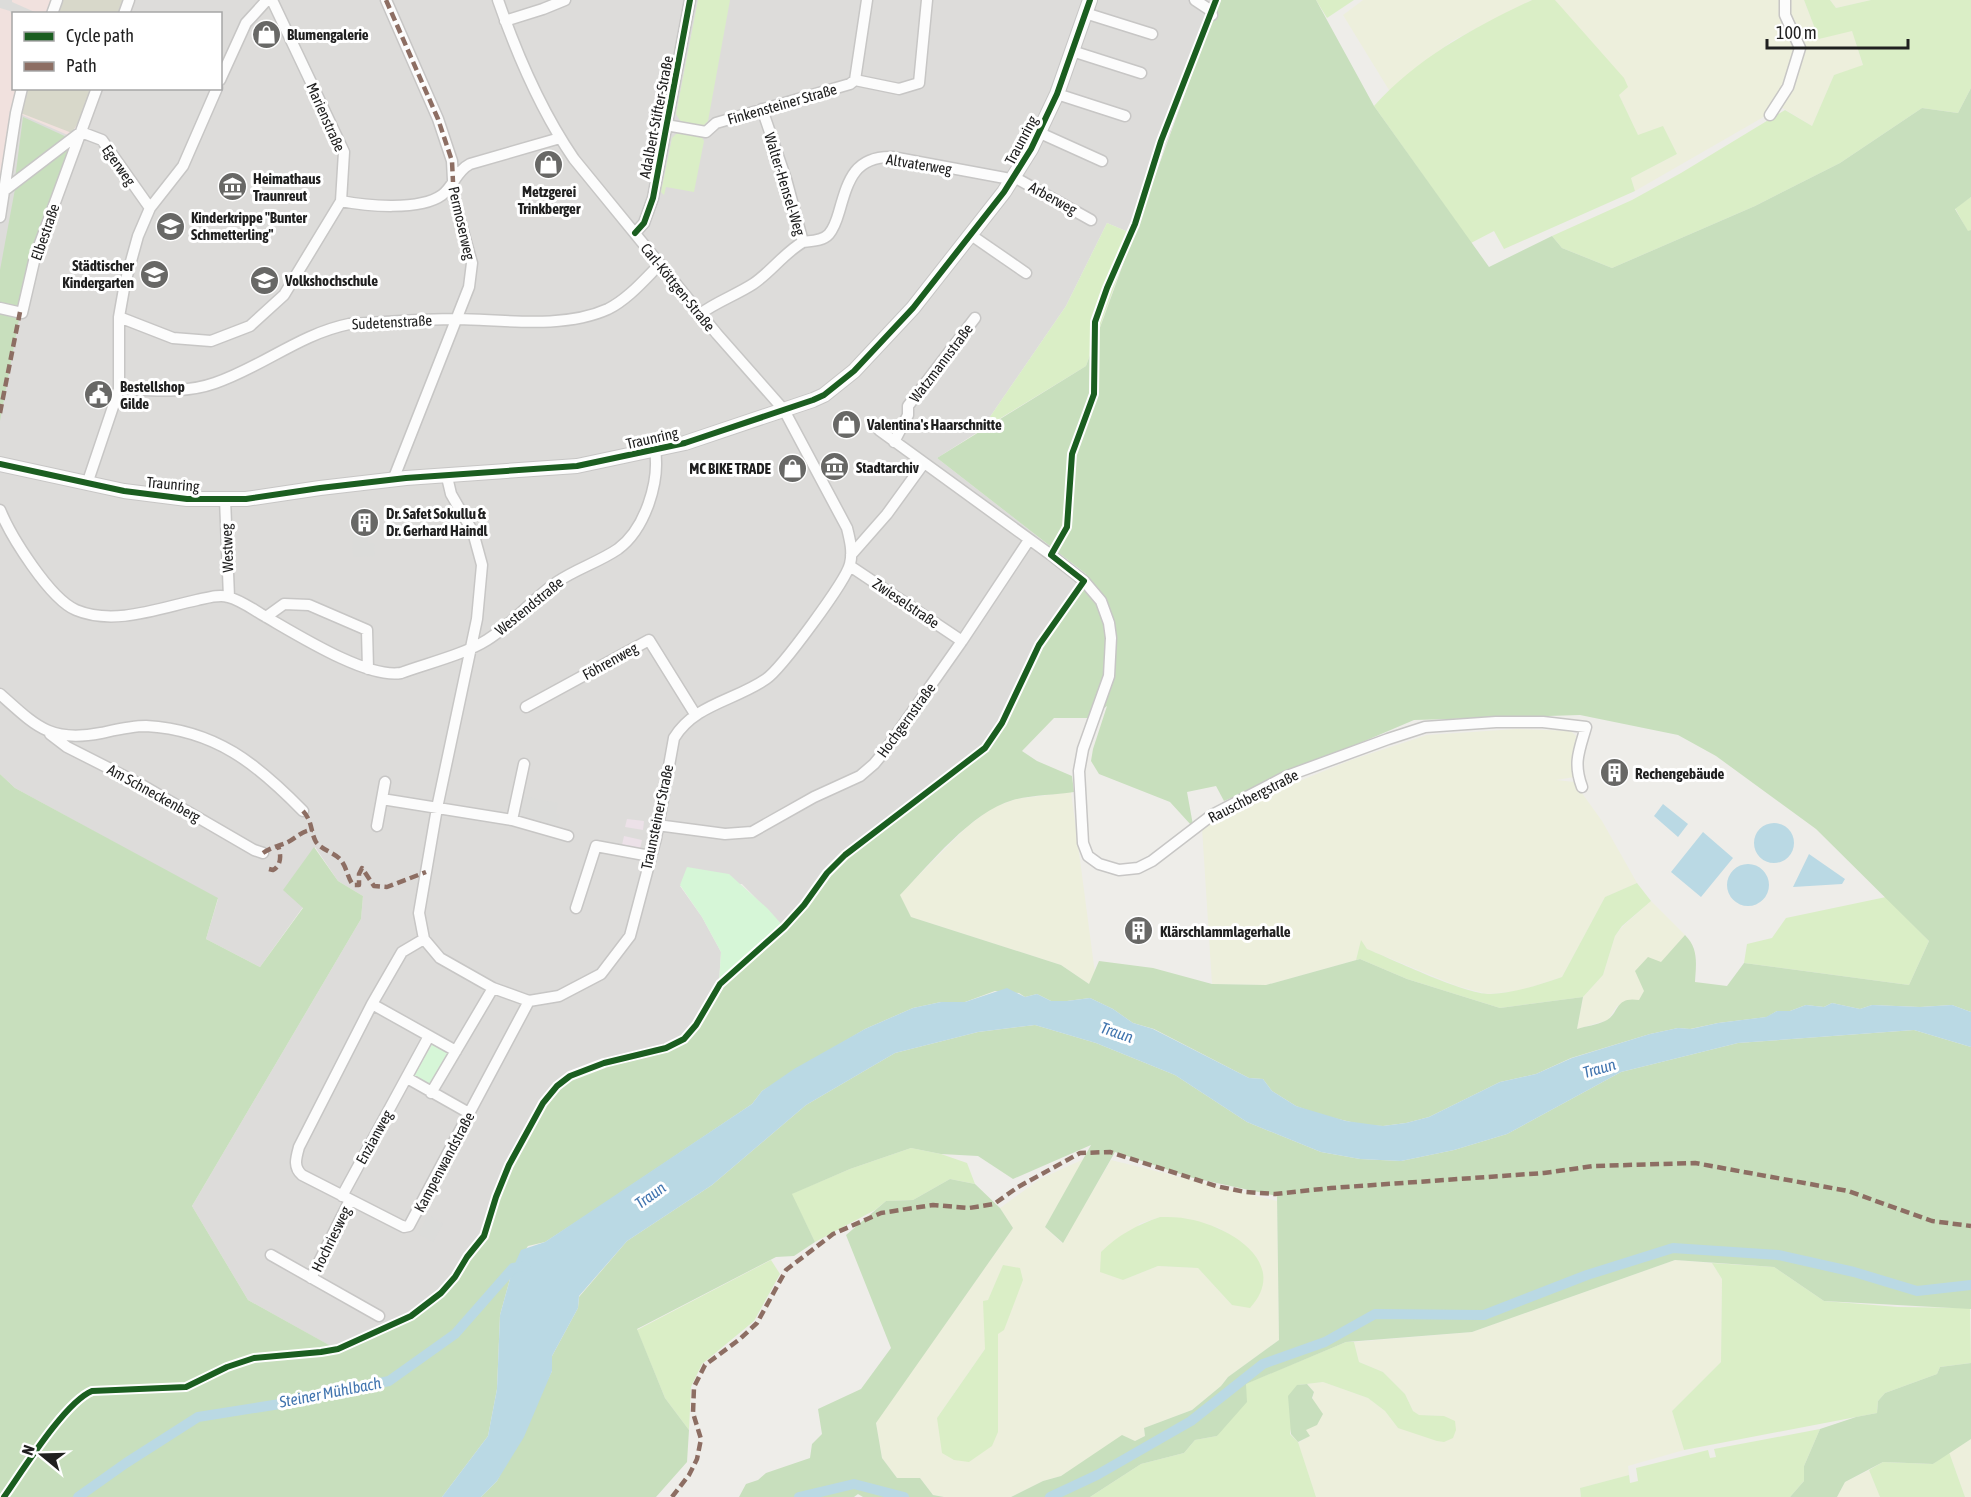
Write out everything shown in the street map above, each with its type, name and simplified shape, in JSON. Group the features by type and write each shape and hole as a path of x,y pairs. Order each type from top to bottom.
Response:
{"street":[{"path":"222,76 246,22 267,0"},
{"name":"Marienstraße","path":"119,317 173,338 211,341 250,326 284,295 341,201 344,153 272,0"},
{"name":"Permoserweg","path":"386,0 438,119 452,161 454,199 472,263 469,287 393,480"},
{"name":"Carl-Köttgen-Straße","path":"498,0 523,64 560,138 574,159 700,314 784,410"},
{"path":"505,21 565,0"},
{"name":"Adalbert-Stifter-Straße","path":"635,233 645,223 649,214 690,0"},
{"name":"Finkensteiner Straße","path":"666,125 706,132 716,123 850,84 855,80 867,0"},
{"path":"855,80 899,89 919,83 927,0"},
{"path":"1195,0 1210,10 1212,15"},
{"path":"1770,116 1788,87 1800,48 1785,15 1785,0"},
{"name":"Traunring","path":"0,464 124,491 187,499 246,499 393,480 577,466 685,443 784,410 824,395 854,371 913,308 971,235 1012,179 1040,133 1057,94 1088,6 1152,34"},
{"path":"1072,51 1141,73"},
{"path":"0,217 22,90"},
{"name":"Elbestraße","path":"0,308 22,313 35,257 96,90"},
{"path":"87,484 119,389 119,317 125,283 138,236 150,208 183,166 216,90"},
{"path":"1057,94 1125,116"},
{"name":"Walter-Hensel-Weg","path":"700,314 753,284 793,247 802,242 786,179 762,109"},
{"path":"5,190 81,132"},
{"name":"Egerweg","path":"81,132 102,140 150,208"},
{"name":"Traunring","path":"1040,133 1102,161"},
{"path":"341,201 390,206 427,201 444,193 463,168 470,164 560,138"},
{"name":"Altvaterweg","path":"802,242 818,240 830,233 851,177 864,163 878,158 901,159 1012,179"},
{"name":"Arberweg","path":"1012,179 1091,220"},
{"path":"971,235 1026,273"},
{"name":"Sudetenstraße","path":"119,389 168,391 210,385 247,370 305,338 332,327 349,324 456,319 538,322 585,316 619,302 660,264"},
{"name":"Watzmannstraße","path":"894,442 908,416 908,406 975,318"},
{"path":"784,410 847,528 852,545 850,560"},
{"name":"Rauschbergstraße","path":"879,430 1084,581 1101,601 1109,623 1112,656 1103,698 1083,749 1079,771 1083,843 1088,856 1099,864 1119,870 1138,868 1152,861 1212,814 1287,776 1388,738 1425,728 1496,722 1543,722 1586,727 1576,759 1577,774 1582,787"},
{"name":"Westendstraße","path":"229,597 310,642 368,669 382,674 401,673 471,648 488,639 556,582 620,547 639,524 647,508 657,474 655,450"},
{"name":"Traunsteiner Straße","path":"424,939 440,958 493,988 530,1001 559,996 601,974 630,936 657,825 674,738 682,725 695,714 767,679 783,662 819,614 850,560 924,463"},
{"path":"424,939 419,914 436,808 477,619 482,565 473,532 451,494 447,477"},
{"name":"Westweg","path":"225,499 229,597"},
{"path":"0,510 15,543 62,601 78,611 111,617 126,616 211,597 229,597"},
{"name":"Hochgernstraße","path":"657,825 725,834 752,832 814,797 860,776 884,752 1029,540"},
{"name":"Zwieselstraße","path":"850,560 962,641"},
{"path":"266,617 284,604 309,605 367,630 368,669"},
{"name":"Föhrenweg","path":"526,707 649,640 695,714"},
{"name":"Am Schneckenberg","path":"0,694 30,722 67,747 142,785 263,853"},
{"path":"47,732 61,736 85,736 147,726 186,733 218,744 247,759 271,778 303,811"},
{"path":"512,820 524,764"},
{"path":"377,826 385,782"},
{"path":"382,799 512,820 568,836"},
{"path":"576,908 596,846 650,856"},
{"name":"Kampenwandstraße","path":"424,939 402,952 372,1004 299,1148 295,1161 297,1171 302,1175 404,1227 409,1226 530,1001"},
{"path":"431,1092 493,988"},
{"path":"372,1004 456,1051"},
{"name":"Enzianweg","path":"346,1198 429,1036"},
{"path":"407,1078 470,1113"},
{"name":"Hochriesweg","path":"312,1278 346,1198"},
{"name":"Hochriesweg","path":"270,1255 379,1316"}],"shaded area":[{"path":"0,0 130,0 125,12 12,12 12,90 98,90 79,140 11,110 0,183"},
{"path":"0,0 12,0 35,12 12,12 12,16 10,11 0,8"},
{"path":"59,0 128,0 123,12 55,12"},
{"path":"130,0 1219,0 1133,234 1107,223 1066,306 981,430 937,458 1086,574 1038,644 1001,722 984,747 844,854 826,872 803,904 783,926 742,884 680,886 702,917 721,952 719,983 694,1025 683,1038 665,1047 603,1062 569,1075 556,1085 542,1102 508,1164 483,1235 454,1276 440,1292 410,1315 334,1348 248,1300 192,1206 361,919 363,896 338,881 315,847 303,907 260,967 206,939 218,899 15,788 0,774 0,183 11,110 94,90 222,90 222,12 125,12"},
{"path":"24,90 93,90 72,133 18,112"},
{"path":"368,533 368,543 374,543 375,556 353,557 352,534"},
{"path":"521,796 558,803 556,814 560,815 558,826 517,818"},
{"path":"627,819 644,821 643,830 625,827"},
{"path":"624,836 642,840 640,849 622,845"},
{"path":"428,1215 443,1224 433,1242 418,1234"}],"green space":[{"path":"698,0 730,0 708,121 703,126 681,122 676,114"},
{"path":"1219,0 1316,0 1374,106 1489,267 1552,236 1562,248 1612,268 1755,206 1840,163 1922,108 1958,113 1971,88 1971,197 1955,209 1968,231 1971,230 1971,1012 1952,1005 1920,1007 1872,1005 1860,1009 1832,1003 1824,1007 1806,1005 1790,1011 1777,1011 1767,1017 1690,1029 1678,1028 1571,1058 1536,1074 1500,1082 1429,1117 1383,1126 1364,1125 1321,1115 1296,1106 1272,1091 1263,1079 1249,1078 1154,1029 1133,1023 1113,1009 1090,998 1051,1001 1037,994 1025,997 1019,993 995,991 965,1002 941,1002 913,1008 865,1029 762,1091 752,1104 593,1211 545,1242 528,1246 513,1268 500,1315 497,1389 488,1436 442,1497 0,1497 0,774 15,788 218,898 206,939 260,967 303,908 283,890 314,847 338,881 363,896 361,919 192,1206 248,1300 338,1350 412,1317 442,1294 456,1278 468,1258 486,1236 497,1197 510,1165 544,1103 558,1087 571,1078 604,1064 666,1050 685,1041 697,1026 721,985 785,928 805,906 828,874 846,856 986,750 1003,723 1040,646 1085,582 1083,580 1086,574 937,458 1086,366","holes":["1107,706 1091,761 1099,774 1170,802 1193,825 1187,792 1216,786 1224,801 1414,720 1580,715 1678,735 1716,756 1816,829 1929,941 1909,985 1744,963 1727,986 1695,982 1695,951 1685,935 1661,962 1648,957 1635,971 1644,991 1639,1000 1625,1001 1605,1021 1577,1029 1583,997 1500,1008 1407,979 1360,959 1266,985 1212,984 1153,968 1099,961 1089,984 1061,965 911,917 900,895 967,827 997,806 1013,800 1074,792 1072,776 1037,761 1022,751 1054,718 1090,718"]},
{"path":"1316,0 1354,0 1327,18"},
{"path":"1363,0 1532,0 1452,41 1389,90 1343,15"},
{"path":"1532,0 1555,0 1624,78 1628,87 1619,95 1638,135 1663,126 1677,154 1631,178 1635,191 1504,249 1494,231 1471,243 1374,106 1428,58 1489,21"},
{"path":"1555,0 1804,0 1819,39 1852,30 1863,66 1834,75 1812,126 1781,107 1635,191 1631,178 1677,154 1638,136 1619,95"},
{"path":"1804,0 1830,0 1836,8 1871,0 1971,0 1971,88 1958,113 1922,108 1840,163 1755,206 1612,268 1562,248 1552,236 1632,200 1785,110 1812,126 1834,75 1863,65 1852,31 1819,39"},
{"path":"1830,0 1871,0 1836,8"},
{"path":"23,117 69,138 15,179"},
{"path":"678,132 701,136 704,141 694,192 666,187 664,195 661,192 672,138"},
{"path":"75,143 21,311 0,306 0,270 15,189"},
{"path":"1971,197 1971,230 1968,232 1955,208"},
{"path":"1107,223 1133,234 1086,366 981,430 1066,306"},
{"path":"0,310 20,314 0,421"},
{"path":"1516,729 1571,731 1576,736 1574,777 1556,780 1574,782 1602,821 1637,883 1605,897 1562,977 1519,991 1487,994 1457,986 1367,949 1361,941 1356,960 1266,985 1212,984 1202,828 1243,804 1351,760 1427,735"},
{"path":"1071,792 1096,981 1089,984 1061,965 911,917 899,895 968,826 992,808 1016,799"},
{"path":"687,867 729,874 768,909 783,926 719,983 721,952 702,917 680,885"},
{"path":"1637,883 1651,901 1622,926 1615,936 1603,975 1583,997 1500,1008 1407,979 1360,959 1356,960 1361,940 1367,949 1464,989 1490,994 1527,988 1562,977 1605,897"},
{"path":"1886,897 1929,941 1909,985 1744,963 1747,944 1772,938 1786,918"},
{"path":"1651,901 1685,935 1661,963 1639,1000 1617,1006 1608,1020 1577,1029 1583,997 1603,975 1615,936"},
{"path":"1035,1025 1096,1043 1175,1075 1247,1122 1321,1152 1360,1159 1401,1161 1454,1150 1507,1134 1621,1072 1738,1043 1914,1030 1971,1047 1971,1309 1824,1301 1774,1267 1675,1260 1472,1332 1346,1342 1246,1384 1247,1402 1217,1436 1195,1440 1184,1453 1141,1464 1090,1497 1011,1497 1043,1481 1061,1476 1122,1435 1135,1441 1145,1436 1144,1428 1192,1410 1221,1386 1228,1377 1279,1340 1277,1196 1189,1177 1115,1152 1063,1243 1045,1227 1091,1145 1013,1179 978,1156 941,1154 911,1148 850,1169 792,1194 815,1242 794,1256 776,1257 637,1329 665,1398 689,1430 687,1462 656,1497 481,1497 497,1481 552,1371 552,1356 578,1308 579,1297 627,1241 712,1185 806,1105 895,1053 978,1032"},
{"path":"434,1041 456,1051 428,1087 413,1078"},
{"path":"911,1148 941,1154 967,1163 975,1184 950,1179 913,1200 886,1201 875,1210 815,1242 791,1194 850,1169"},
{"path":"1084,1159 1045,1227 1062,1243 1111,1160 1277,1201 1279,1340 1228,1377 1221,1386 1192,1410 1144,1428 1145,1436 1135,1441 1122,1436 1061,1476 1043,1481 1011,1497 933,1495 920,1478 897,1478 882,1458 876,1422 1013,1228 1000,1208 1040,1179","holes":["1160,1217 1188,1219 1219,1228 1244,1244 1232,1305 1198,1268 1158,1266 1123,1280 1139,1224","1003,1266 998,1334 998,1432 937,1418 985,1349 988,1300"]},
{"path":"950,1179 975,1184 1000,1208 1013,1228 876,1423 882,1458 897,1478 920,1478 933,1495 944,1497 863,1497 858,1494 854,1497 739,1497 746,1484 758,1480 766,1473 810,1458 812,1444 822,1434 818,1409 861,1389 891,1348 846,1235 886,1201 913,1200"},
{"path":"1160,1217 1181,1218 1204,1223 1236,1238 1250,1249 1259,1262 1263,1276 1261,1292 1250,1308 1232,1305 1198,1268 1158,1266 1123,1280 1100,1272 1101,1252 1107,1246 1128,1231"},
{"path":"771,1260 780,1274 754,1321 702,1364 691,1387 689,1430 665,1398 637,1330"},
{"path":"1675,1260 1712,1263 1722,1279 1721,1362 1672,1411 1684,1450 1628,1466 1629,1475 1580,1488 1581,1497 1316,1497 1298,1443 1309,1436 1305,1430 1314,1392 1307,1384 1323,1382 1368,1398 1385,1411 1398,1428 1444,1416 1418,1415 1413,1411 1405,1394 1383,1372 1359,1362 1354,1342 1472,1332"},
{"path":"1712,1263 1774,1267 1824,1301 1898,1307 1970,1308 1971,1363 1940,1367 1937,1374 1885,1393 1878,1401 1877,1413 1684,1450 1672,1411 1721,1362 1722,1279"},
{"path":"1003,1265 1020,1268 1023,1280 1004,1330 998,1334 998,1432 992,1446 969,1462 954,1460 942,1453 937,1418 985,1349 983,1301 988,1300"},
{"path":"1346,1342 1354,1342 1359,1362 1383,1372 1405,1394 1413,1411 1419,1415 1444,1416 1455,1421 1456,1430 1453,1438 1444,1442 1437,1441 1398,1428 1385,1411 1368,1398 1323,1382 1298,1385 1290,1434 1298,1442 1316,1497 1090,1497 1141,1464 1184,1453 1195,1440 1217,1436 1245,1384"},
{"path":"1971,1363 1971,1439 1933,1464 1883,1462 1845,1482 1837,1497 1790,1497 1804,1481 1804,1466 1820,1429 1856,1417 1877,1413 1878,1401 1885,1393 1937,1374 1940,1367"},
{"path":"1307,1384 1314,1392 1312,1398 1323,1414 1317,1425 1306,1430 1310,1436 1298,1442 1291,1434 1288,1396 1297,1385"},
{"path":"1820,1429 1804,1466 1804,1481 1790,1497 1581,1497 1580,1488 1629,1475 1630,1483 1638,1481 1636,1468 1708,1450 1710,1458 1716,1457 1714,1449"},
{"path":"1971,1439 1971,1497 1965,1497 1949,1452"},
{"path":"1949,1452 1965,1497 1880,1497 1869,1470 1883,1462 1933,1464"},
{"path":"1869,1470 1880,1497 1837,1497 1845,1482"}],"water":[{"path":"1663,804 1688,824 1678,837 1654,816"},
{"path":"1774,823 1782,824 1788,829 1793,835 1793,851 1788,857 1782,862 1774,863 1766,862 1760,857 1755,851 1754,843 1755,835 1760,829 1766,824"},
{"path":"1703,832 1733,858 1701,897 1671,872"},
{"path":"1809,854 1845,879 1842,884 1793,887"},
{"path":"1748,864 1763,870 1769,885 1763,900 1748,906 1733,900 1727,885 1733,870"},
{"name":"Traun","path":"1007,988 1025,997 1037,994 1051,1001 1090,998 1113,1009 1133,1023 1153,1029 1249,1078 1263,1079 1272,1091 1296,1106 1346,1121 1383,1126 1429,1117 1500,1082 1536,1074 1572,1058 1650,1034 1678,1028 1691,1029 1766,1017 1777,1011 1790,1011 1806,1005 1824,1007 1832,1003 1860,1009 1872,1005 1920,1007 1952,1005 1971,1012 1971,1047 1914,1030 1738,1043 1621,1072 1507,1134 1454,1150 1401,1161 1360,1159 1321,1152 1247,1122 1175,1075 1096,1043 1035,1025 978,1032 895,1053 806,1105 712,1185 627,1241 579,1296 578,1308 552,1356 552,1371 524,1437 497,1481 481,1497 442,1497 488,1436 497,1389 500,1315 513,1268 521,1250 545,1242 752,1104 762,1091 794,1069 865,1029 913,1008 941,1002 965,1002"}],"waterway":[{"path":"1050,1497 1097,1475 1191,1421 1263,1364 1325,1342 1375,1314 1484,1315 1587,1275 1673,1248 1778,1255 1854,1272 1917,1291 1971,1285"},
{"name":"Steiner Mühlbach","path":"78,1497 198,1417 286,1403 389,1381 455,1334 513,1268 526,1266"},
{"path":"799,1497 854,1484 904,1497"}],"marked path":[{"path":"386,0 438,119 452,161 453,182"},
{"path":"0,413 20,312"},
{"path":"303,811 316,842 340,859 353,885 359,885 359,874 362,868 374,886 387,887 426,872"},
{"path":"263,853 286,843 305,831 313,830"},
{"path":"269,869 276,868 279,862 278,846"},
{"path":"672,1497 689,1475 697,1459 701,1439 693,1413 694,1387 705,1365 757,1323 786,1270 833,1234 881,1213 933,1205 969,1208 994,1204 1018,1187 1080,1153 1110,1152 1216,1186 1245,1192 1275,1194 1544,1173 1594,1166 1695,1163 1848,1191 1932,1221 1971,1226"}],"cycle path":[{"path":"635,233 644,223 653,198 690,0"},
{"path":"0,464 124,491 187,499 246,499 406,478 577,466 685,443 813,400 824,395 854,371 913,308 1004,192 1031,149 1057,94 1090,0"},
{"path":"4,1497 57,1422 81,1398 92,1391 186,1387 227,1367 254,1358 338,1349 411,1316 441,1293 484,1236 509,1165 543,1103 557,1086 570,1076 604,1063 666,1048 684,1039 696,1025 720,984 784,927 804,905 827,873 845,855 985,748 1002,723 1039,645 1084,581 1051,555 1067,527 1072,454 1094,394 1095,322 1135,224 1161,141 1216,0"}],"place":[{"name":"Blumengalerie","path":"266,34"},
{"name":"Metzgerei Trinkberger","path":"549,164"},
{"name":"Heimathaus Traunreut","path":"232,187"},
{"name":"Kinderkrippe \"Bunter Schmetterling\"","path":"170,226"},
{"name":"Städtischer Kindergarten","path":"155,274"},
{"name":"Volkshochschule","path":"264,280"},
{"name":"Bestellshop Gilde","path":"99,395"},
{"name":"Valentina's Haarschnitte","path":"846,424"},
{"name":"Stadtarchiv","path":"835,467"},
{"name":"MC BIKE TRADE","path":"792,468"},
{"name":"Dr. Safet Sokullu & Dr. Gerhard Haindl","path":"365,522"},
{"name":"Rechengebäude","path":"1614,773"},
{"name":"Klärschlammlagerhalle","path":"1139,931"}]}
